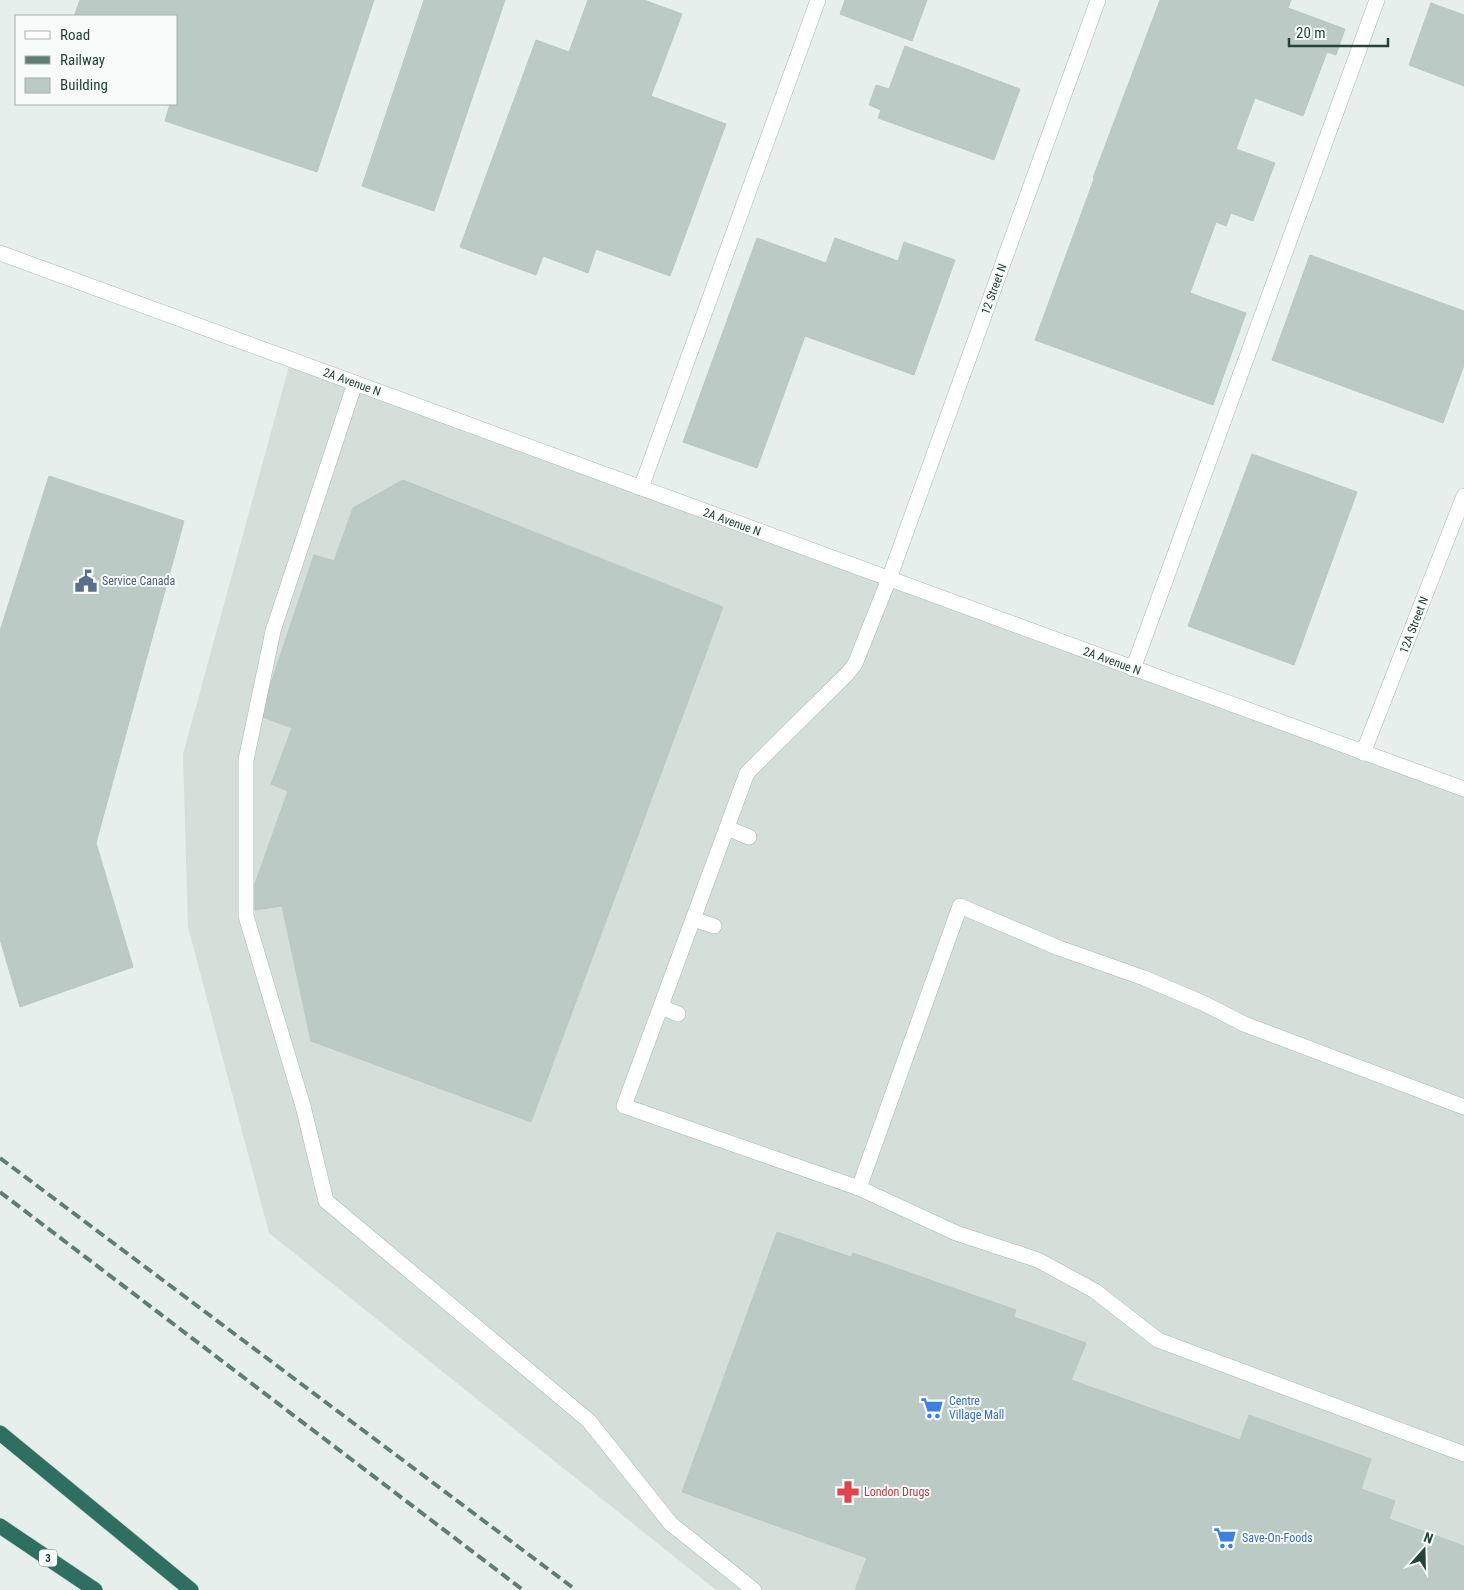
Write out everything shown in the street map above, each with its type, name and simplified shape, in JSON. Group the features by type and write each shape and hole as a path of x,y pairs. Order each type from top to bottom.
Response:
{"highway":[{"path":"0,1433 191,1590"},
{"name":"3","path":"0,1526 95,1590"}],"street":[{"path":"641,488 818,0"},
{"name":"12 Street N","path":"860,1188 624,1106 747,774 855,664 889,579 1098,0"},
{"path":"1133,669 1377,0"},
{"name":"2A Avenue N","path":"0,252 1464,790"},
{"path":"355,383 273,631 246,760 246,916 303,1106 326,1202 589,1421 671,1524 754,1590"},
{"name":"12A Street N","path":"1364,753 1464,496"},
{"path":"727,828 750,837"},
{"path":"1464,1106 1244,1024 1203,1003 1144,978 1059,948 960,906 860,1188 956,1233 1038,1260 1095,1291 1158,1340 1464,1454"},
{"path":"693,918 714,926"},
{"path":"661,1007 678,1014"}],"shaded area":[{"path":"291,359 1464,789 1464,1590 716,1590 269,1233 188,927 183,754"}],"building":[{"path":"80,0 374,0 317,172 165,121 170,105 178,105 178,15 74,15"},
{"path":"424,0 505,0 434,211 362,186"},
{"path":"588,0 644,0 682,14 651,96 726,124 670,276 596,249 588,273 543,256 536,275 460,247 536,40 569,52"},
{"path":"845,0 927,0 912,41 840,14"},
{"path":"1160,0 1291,0 1288,8 1345,29 1336,55 1327,52 1303,116 1255,98 1236,149 1275,163 1253,221 1231,213 1226,226 1216,222 1190,293 1246,313 1213,405 1035,340"},
{"path":"1431,3 1464,15 1464,86 1409,65"},
{"path":"905,46 1020,89 994,160 878,118 881,110 869,105 876,85 889,89"},
{"path":"757,238 826,263 835,238 898,261 904,242 955,260 914,375 805,336 757,468 683,442"},
{"path":"1310,255 1464,311 1464,365 1443,423 1272,360"},
{"path":"1252,454 1357,492 1294,665 1188,626"},
{"path":"49,476 184,521 96,843 133,967 20,1007 0,939 0,631"},
{"path":"403,480 723,607 531,1122 311,1041 282,906 255,910 252,892 288,791 271,784 292,728 260,716 314,555 334,561 353,508"},
{"name":"Centre Village Mall","path":"777,1232 851,1257 853,1253 1016,1310 1014,1317 1086,1343 1071,1380 1240,1440 1249,1415 1371,1459 1361,1489 1395,1501 1389,1519 1464,1546 1464,1590 855,1590 867,1558 682,1492"}],"railway":[{"path":"0,1158 576,1590"},
{"path":"0,1192 523,1590"}],"place":[{"name":"Service Canada","path":"86,581"},
{"name":"Centre Village Mall","path":"932,1408"},
{"name":"London Drugs","path":"848,1492"},
{"name":"Save-On-Foods","path":"1225,1538"}]}
